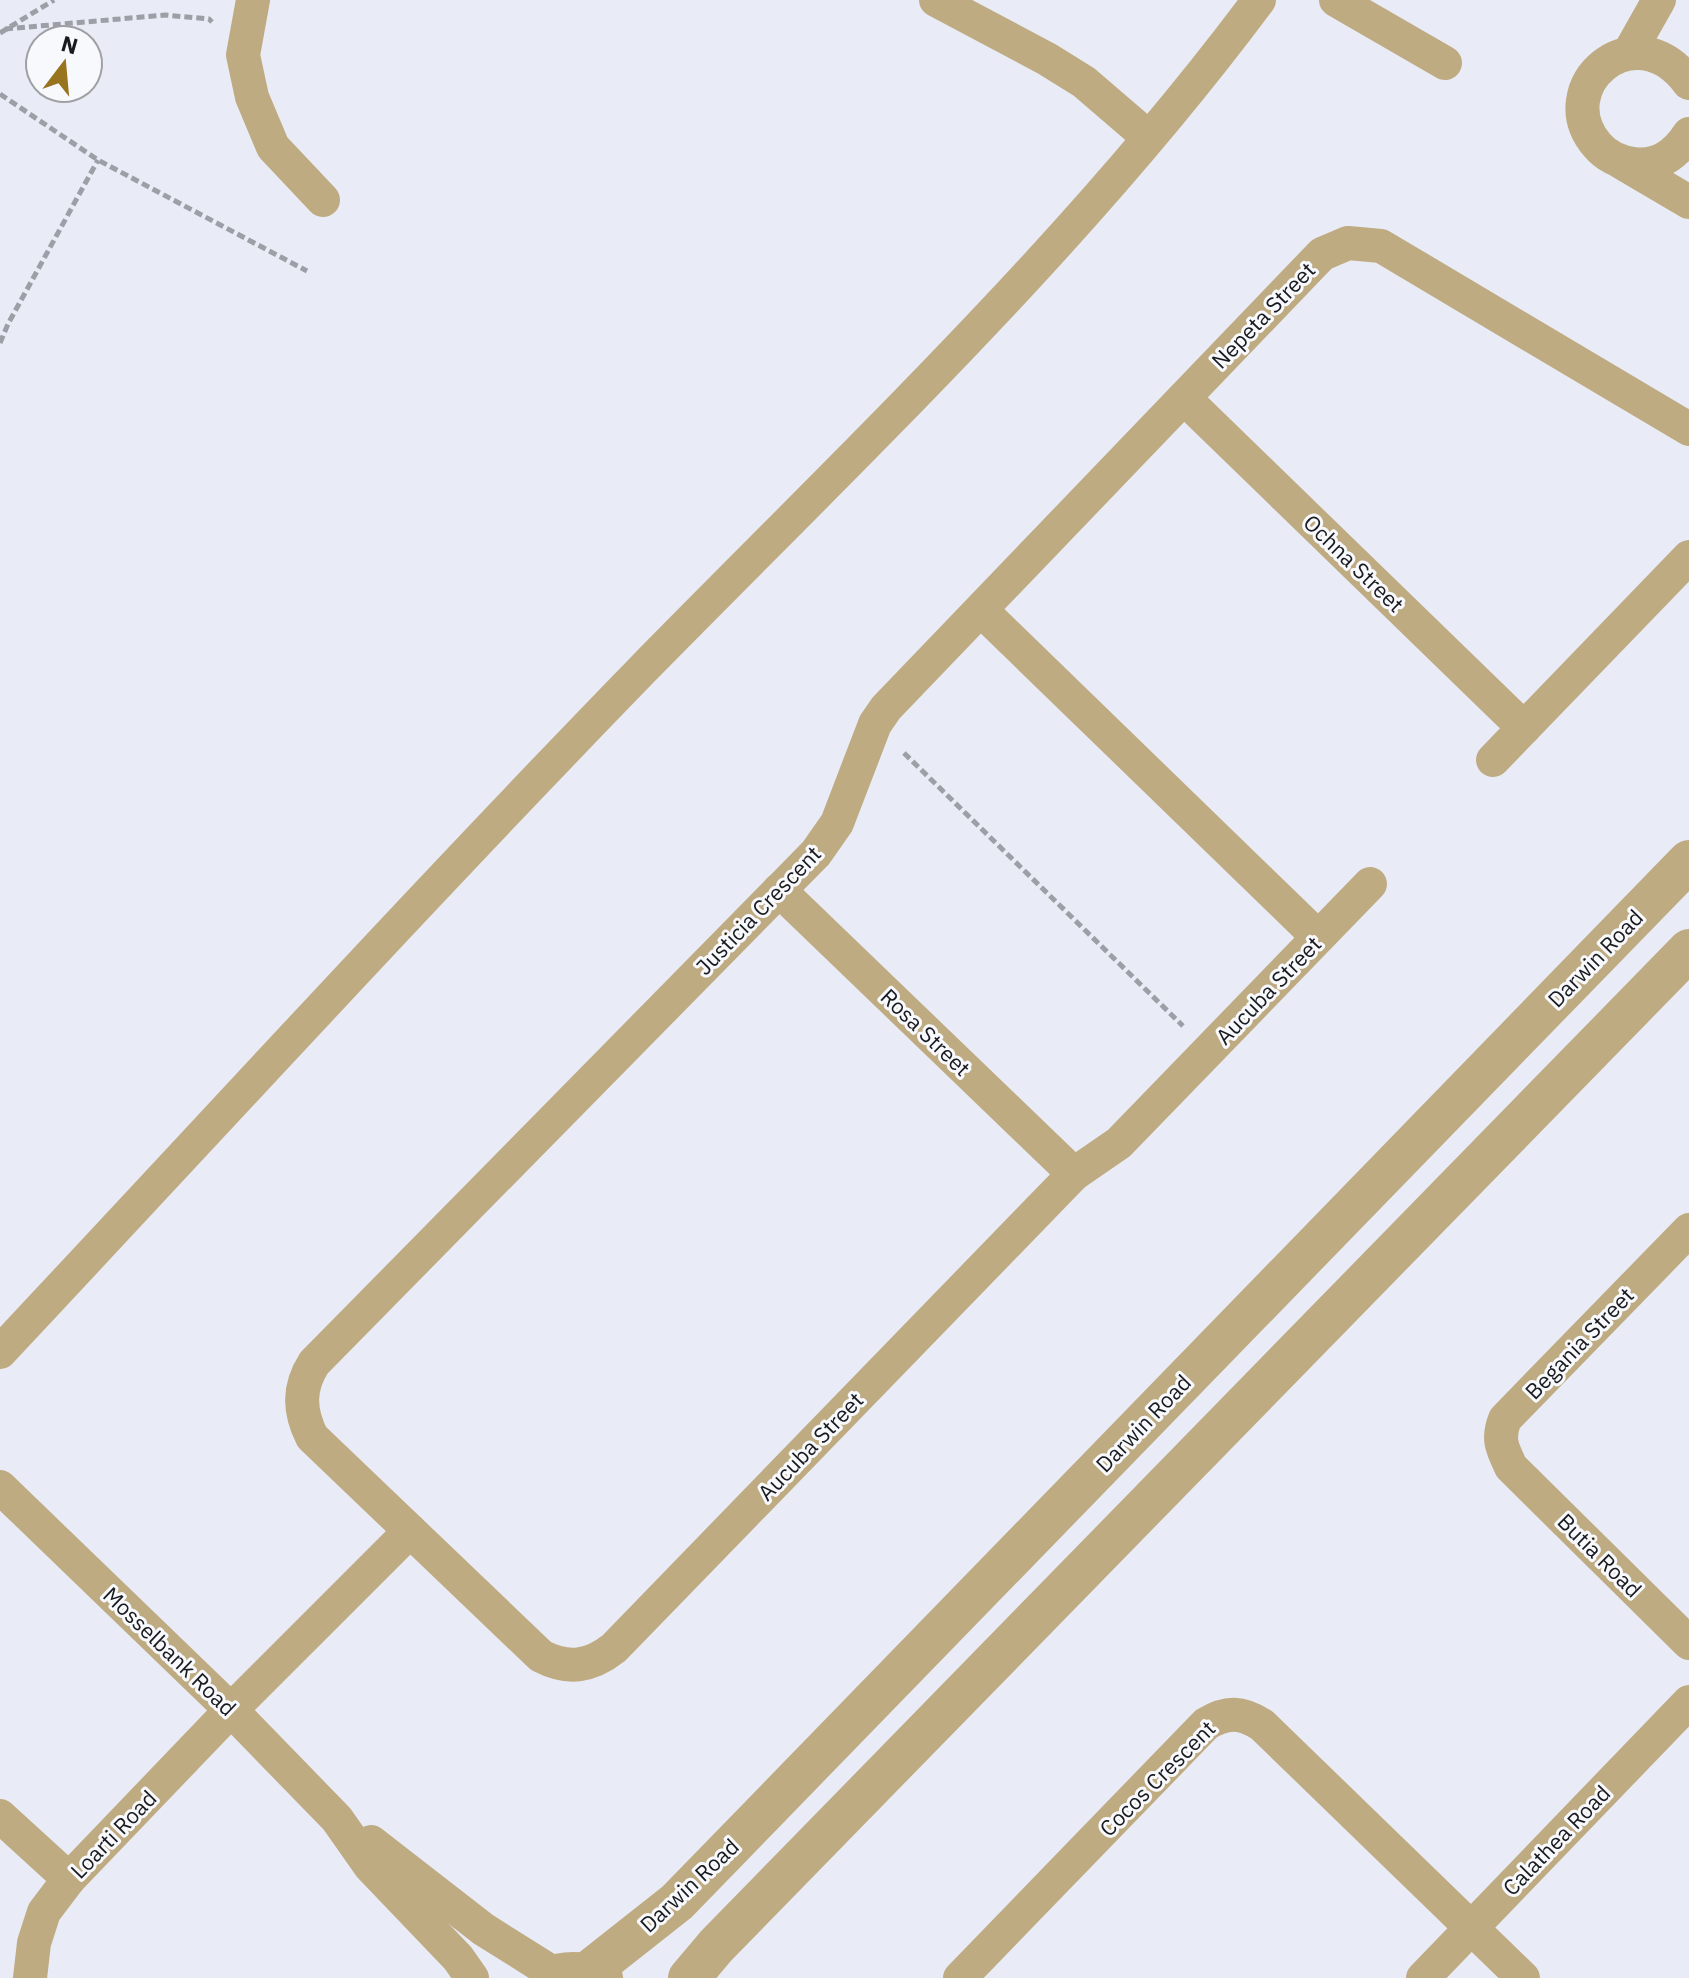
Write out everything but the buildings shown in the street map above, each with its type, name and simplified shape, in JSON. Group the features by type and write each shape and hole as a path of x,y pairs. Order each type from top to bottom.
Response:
{"street":[{"path":"253,0 243,55 252,97 273,147 323,200"},
{"path":"936,0 1084,82 1148,137"},
{"path":"0,1352 607,706 1023,280 1207,69 1259,0"},
{"path":"1336,0 1445,63"},
{"path":"1629,53 1659,0"},
{"path":"1689,83 1673,63 1651,53 1629,53 1609,61 1593,75 1584,95 1583,117 1589,136 1603,152 1689,202"},
{"path":"1621,162 1641,165 1662,161 1679,149 1689,134"},
{"name":"Nepeta Street","path":"981,610 1322,254 1348,243 1365,242 1395,253 1689,429"},
{"name":"Ochna Street","path":"1184,398 1524,728"},
{"path":"1493,760 1689,557"},
{"path":"981,610 1318,937"},
{"name":"Justicia Crescent","path":"410,1531 312,1437 302,1412 301,1399 307,1374 314,1363 816,853 837,823 875,724 886,708 981,610"},
{"name":"Darwin Road","path":"574,1976 677,1902 1689,861"},
{"name":"Aucuba Street","path":"410,1531 541,1656 568,1666 585,1665 601,1659 1074,1174 1119,1143 1370,884"},
{"name":"Rosa Street","path":"779,890 1074,1174"},
{"path":"689,1978 716,1946 1689,950"},
{"name":"Begania Street","path":"1511,1467 1500,1445 1499,1436 1505,1419 1689,1230"},
{"name":"Butia Road","path":"1511,1467 1689,1643"},
{"name":"Mosselbank Road","path":"0,1487 231,1710 337,1819 370,1866 449,1948 472,1978"},
{"path":"231,1710 410,1531"},
{"name":"Calathea Road","path":"1423,1978 1689,1702"},
{"name":"Loarti Road","path":"30,1978 34,1943 44,1912 69,1879 231,1710"},
{"name":"Cocos Crescent","path":"960,1978 1206,1724 1220,1716 1235,1713 1250,1717 1262,1725 1523,1978"},
{"path":"0,1816 69,1879"},
{"name":"Mosselbank Road","path":"337,1819 387,1853 483,1929 574,1976"}],"path":[{"path":"3,31 54,0"},
{"path":"3,31 165,15 209,19 243,55"},
{"path":"0,94 98,160 307,271"},
{"path":"0,343 98,160"},
{"path":"875,724 1209,1052"}]}
